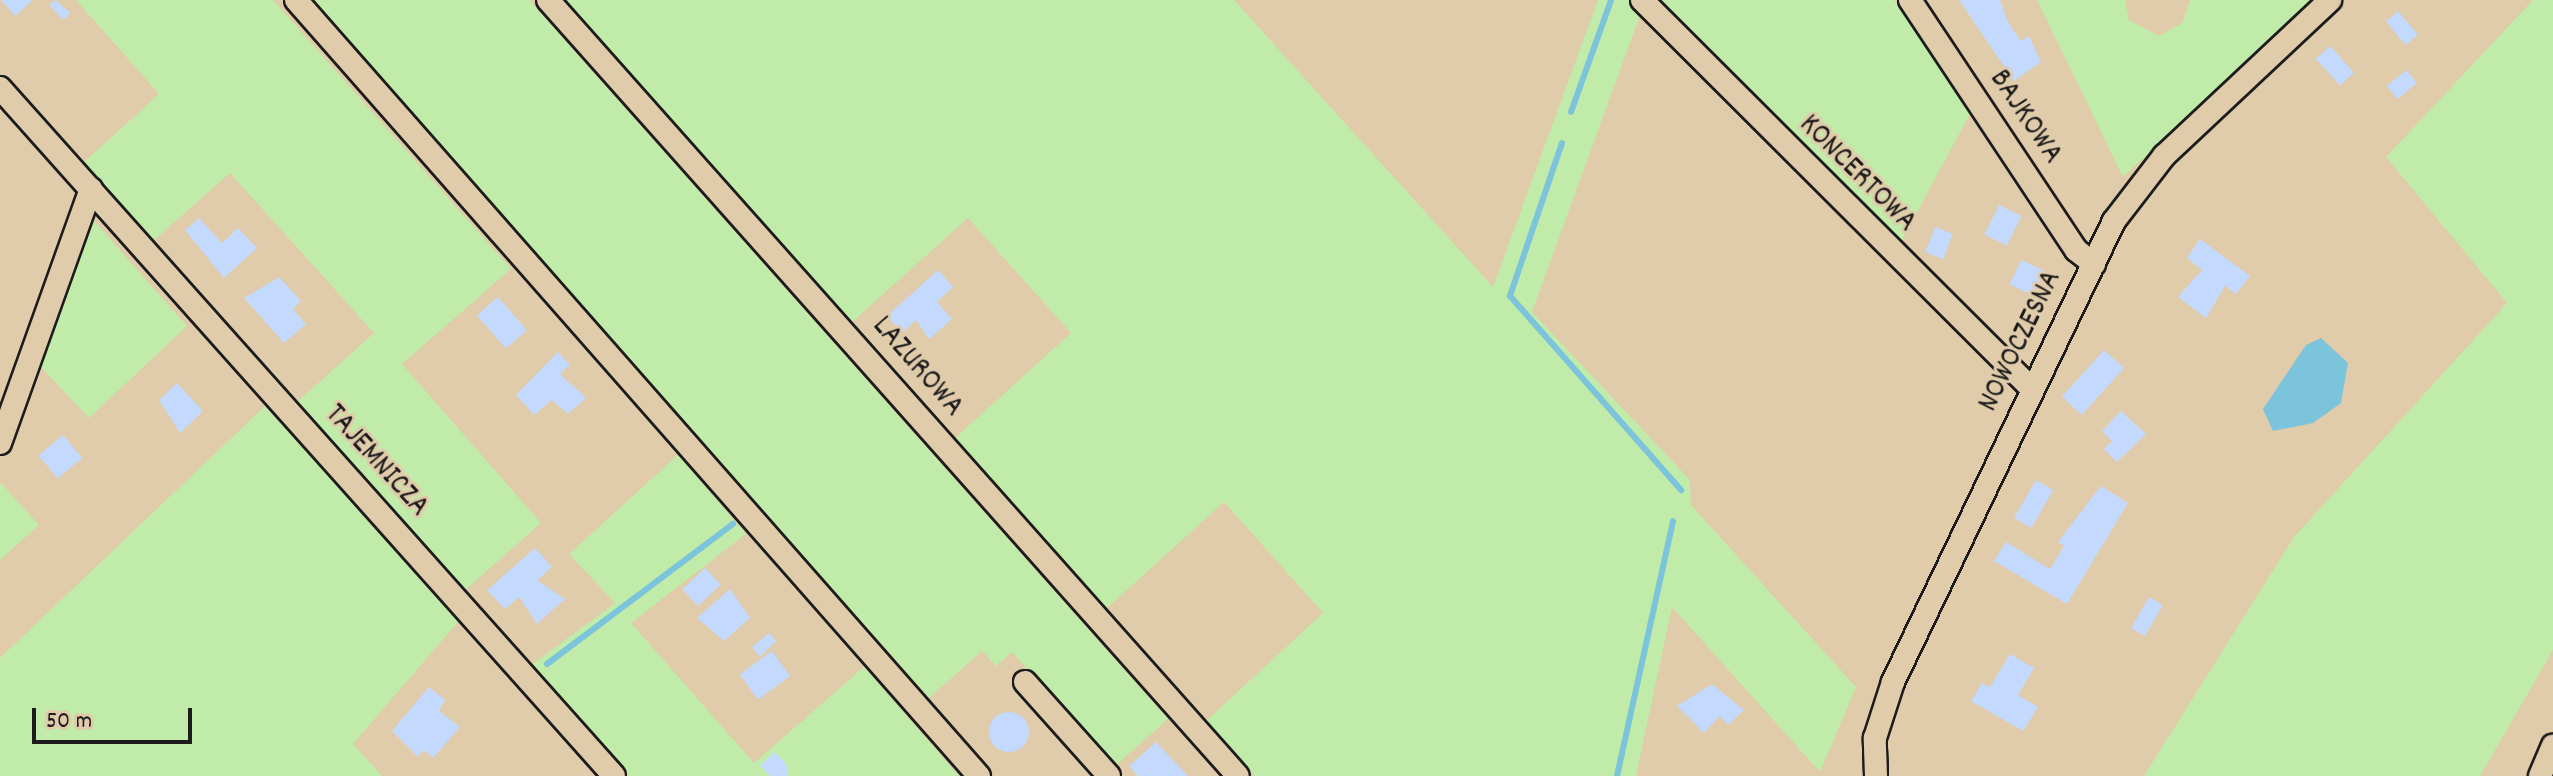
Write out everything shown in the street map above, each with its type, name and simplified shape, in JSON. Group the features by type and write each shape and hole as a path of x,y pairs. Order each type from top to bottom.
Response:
{"street":[{"path":"296,0 979,776"},
{"name":"LAZUROWA","path":"548,0 1238,776"},
{"name":"KONCERTOWA","path":"1642,0 2031,388"},
{"name":"BAJKOWA","path":"1910,0 2076,250 2094,264"},
{"name":"NOWOCZESNA","path":"1876,776 1875,738 1893,682 2031,388 2114,221 2164,156 2330,0"},
{"name":"TAJEMNICZA","path":"0,88 614,776"},
{"path":"0,443 91,189"},
{"path":"1025,682 1109,776"},
{"path":"2540,776 2553,746"}],"green space":[{"path":"76,0 273,0 511,269 402,364 541,523 463,592 297,402 374,333 230,173 152,242 83,163 159,94"},
{"path":"313,0 529,0 1168,719 1113,768 1012,652 996,666 982,651 929,698"},
{"path":"564,0 1234,0 1493,287 1598,0 1633,0 1642,10 1532,312 1690,480 1691,505 1856,687 1820,772 1672,607 1636,776 1255,776 1206,721 1323,613 1224,502 1106,609 954,439 1071,333 968,218 851,323"},
{"path":"1660,0 1894,0 1971,112 1900,244"},
{"path":"2037,0 2125,0 2129,20 2159,36 2182,23 2190,0 2315,0 2123,177"},
{"path":"2533,0 2553,0 2553,650 2480,776 2144,776 2294,537 2507,303 2386,157"},
{"path":"88,214 187,326 89,418 37,363"},
{"path":"265,406 458,622 353,744 382,776 0,776 0,658"},
{"path":"678,455 746,534 631,623 754,763 864,667 959,776 628,776 530,666 615,603 569,554"},
{"path":"0,484 39,525 0,560"}],"water":[{"path":"2321,338 2348,363 2341,403 2313,423 2273,431 2263,409 2306,345"}],"building":[{"path":"1,0 33,0 15,16"},
{"path":"55,0 71,13 63,20 49,5"},
{"path":"1959,0 2000,0 2008,22 2021,41 2029,36 2041,62 2014,81"},
{"path":"2398,11 2418,35 2406,45 2386,21"},
{"path":"2330,46 2354,73 2340,85 2316,59"},
{"path":"2406,70 2417,83 2398,99 2387,86"},
{"path":"1999,205 2021,216 2007,246 1985,235"},
{"path":"199,218 222,243 238,228 257,248 224,278 185,230"},
{"path":"1935,227 1953,234 1943,259 1925,252"},
{"path":"2200,239 2250,276 2236,294 2225,286 2206,318 2178,297 2202,270 2187,258"},
{"path":"2021,260 2045,271 2033,295 2010,284"},
{"path":"938,270 953,287 937,302 952,319 929,339 916,320 902,333 887,316"},
{"path":"279,277 301,301 293,309 306,324 284,343 244,298"},
{"path":"498,297 527,330 506,349 477,315"},
{"path":"2104,350 2124,368 2082,415 2062,397"},
{"path":"558,352 570,365 560,374 586,398 568,414 552,400 534,415 516,395"},
{"path":"177,383 203,411 180,433 159,400"},
{"path":"2121,411 2146,434 2117,462 2104,449 2112,441 2102,431"},
{"path":"63,435 82,458 58,479 38,456"},
{"path":"2036,480 2053,490 2031,528 2014,518"},
{"path":"2101,486 2128,503 2067,604 1994,561 2006,542 2050,569 2064,546 2058,542"},
{"path":"535,548 552,567 537,580 565,599 537,624 519,597 505,609 487,590"},
{"path":"705,568 721,585 698,606 682,589"},
{"path":"730,589 750,618 724,641 697,618"},
{"path":"2149,597 2163,605 2145,636 2131,628"},
{"path":"769,633 776,641 760,657 752,647"},
{"path":"772,651 790,676 758,700 740,675"},
{"path":"2010,654 2034,668 2018,695 2038,707 2023,731 1971,701 1982,683 1990,687"},
{"path":"1712,684 1744,710 1728,725 1720,716 1704,733 1677,706"},
{"path":"429,687 445,700 439,711 460,727 433,758 424,750 418,757 392,731"},
{"path":"1009,712 1023,718 1029,732 1023,746 1009,752 995,746 989,732 995,718"},
{"path":"1156,742 1188,776 1138,776 1129,766"},
{"path":"775,752 786,764 788,776 770,776 760,765"}],"waterway":[{"path":"1571,112 1611,0"},
{"path":"1562,143 1510,296 1681,490"},
{"path":"1617,776 1673,521"},
{"path":"547,664 733,524"}]}
